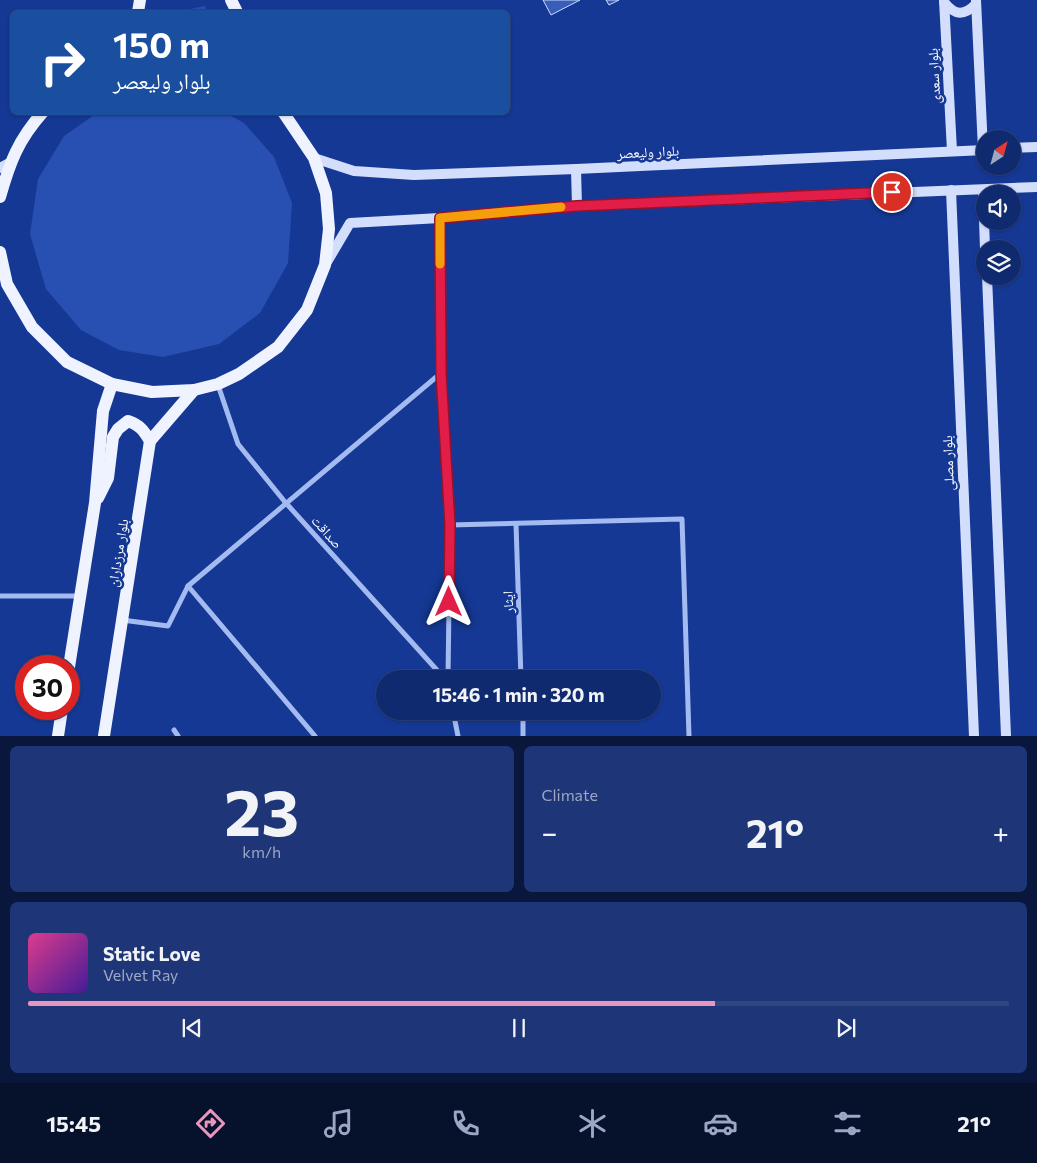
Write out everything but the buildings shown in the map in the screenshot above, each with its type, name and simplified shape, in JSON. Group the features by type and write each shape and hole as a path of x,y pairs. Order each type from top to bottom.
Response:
{"main road":[{"path":"0,197 5,166 29,128 40,115"},
{"path":"0,252 4,281 32,327 67,362 112,384 152,392 194,390 218,384 239,374 278,347 307,310 325,266 329,229 326,193 314,158 286,115"},
{"path":"71,655 95,503 103,411 112,384"},
{"path":"95,503 108,478 113,437 118,429 128,421 137,424 145,431 150,442 194,390"},
{"name":"بلوار مرزداران","path":"104,736 150,442"},
{"path":"58,736 60,720"}],"street":[{"path":"944,1 950,10 960,13 970,11 976,2"},
{"name":"بلوار سعدی","path":"944,1 952,151"},
{"path":"976,2 983,130"},
{"path":"1021,148 1037,147"},
{"name":"بلوار ولیعصر","path":"314,158 354,171 414,175 976,150"},
{"path":"576,169 577,206"},
{"path":"1021,188 1037,187"},
{"name":"بلوار مصلی","path":"951,190 974,736"},
{"path":"325,266 350,222 440,218 577,206 976,190"},
{"path":"440,218 441,373 450,525 446,670"},
{"path":"987,285 1006,736"},
{"path":"122,620 168,626 188,586 285,502 441,373"},
{"name":"صداقت","path":"218,384 238,444 285,502 438,670"},
{"path":"450,525 682,519 689,736"},
{"name":"ایثار","path":"516,524 522,670"},
{"path":"188,586 315,736"},
{"path":"0,596 80,596"},
{"path":"455,720 458,736"},
{"path":"523,720 524,736"},
{"path":"174,730 178,736"}],"shaded area":[{"path":"205,6 206,10 185,10"},
{"path":"94,115 230,115 244,123 274,157 292,203 288,263 260,313 219,344 163,357 119,350 81,330 46,289 30,234 38,179 64,136"}],"slow traffic":[{"path":"440,264 440,218 561,207"}],"route":[{"path":"449,602 450,525 441,373 440,218 577,206 892,192"}]}
